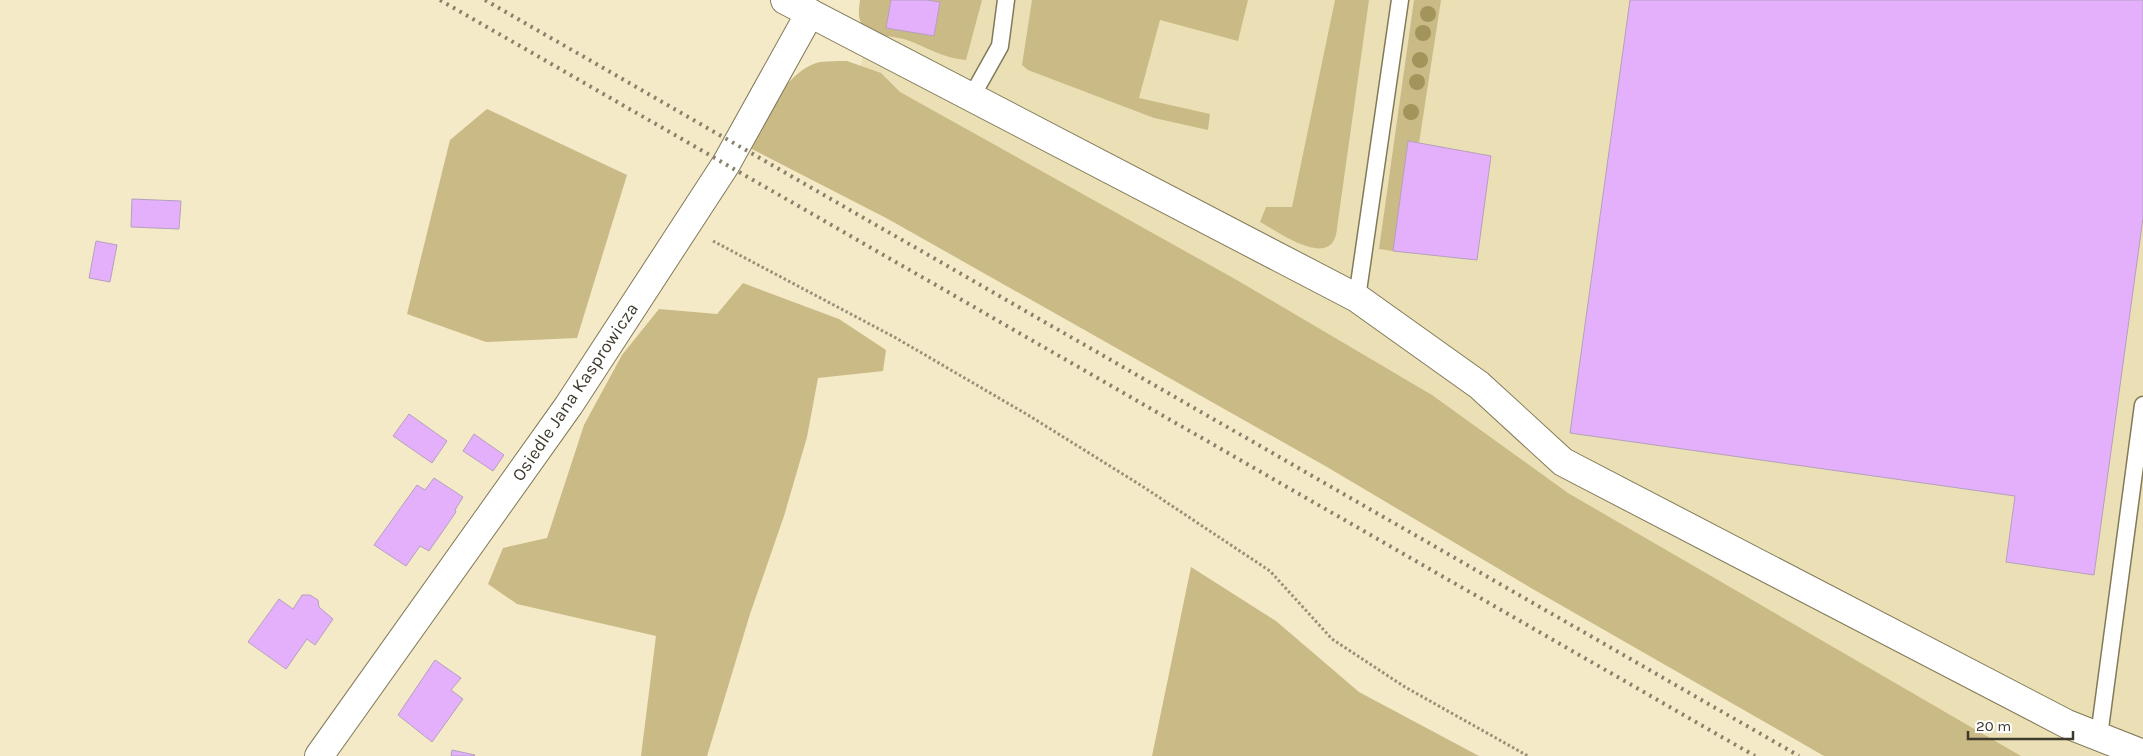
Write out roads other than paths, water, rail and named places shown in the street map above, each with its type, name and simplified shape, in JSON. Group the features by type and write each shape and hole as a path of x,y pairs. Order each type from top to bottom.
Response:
{"street":[{"path":"785,0 814,7 972,96 1357,298 1479,385 1563,462 2067,724 2143,754"},
{"name":"Osiedle Jana Kasprowicza","path":"319,756 569,405 726,164 814,7"}],"lane":[{"path":"972,96 1000,46 1006,0"},
{"path":"1357,298 1400,0"},
{"path":"2099,736 2143,405"}],"railway":[{"path":"440,0 1755,756"},
{"path":"485,0 1799,756"}]}
